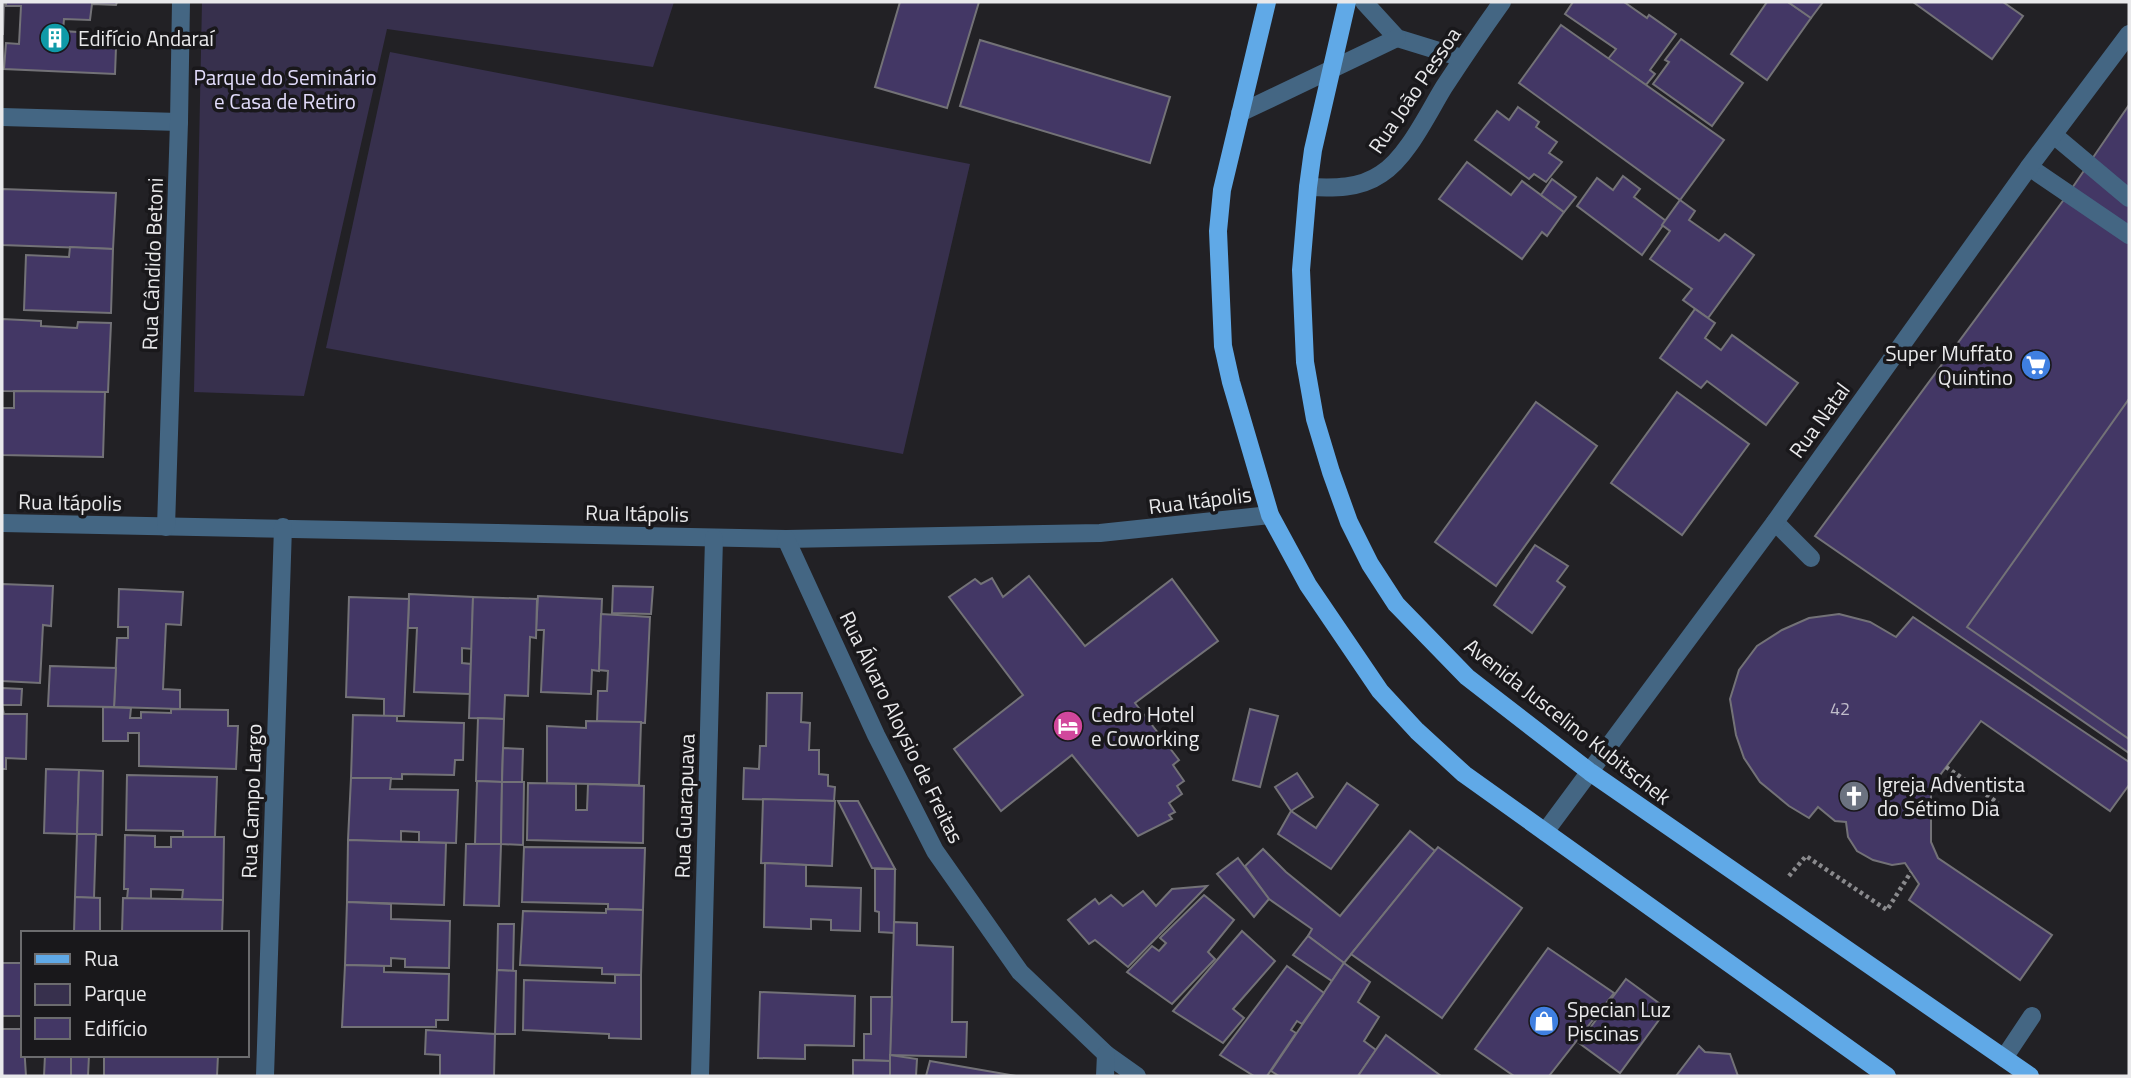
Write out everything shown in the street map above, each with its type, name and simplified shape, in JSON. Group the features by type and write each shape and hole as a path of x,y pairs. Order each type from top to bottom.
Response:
{"main road":[{"path":"1266,2 1222,190 1218,231 1221,322 1231,382 1270,515 1308,585 1380,691 1417,731 1464,774 1887,1076"},
{"name":"Avenida Juscelino Kubitschek","path":"1348,2 1313,150 1301,270 1305,362 1315,419 1349,522 1370,564 1396,604 1467,677 1590,772 2030,1076"}],"street":[{"name":"Rua Cândido Betoni","path":"166,527 181,2"},
{"path":"1364,2 1397,38 1462,58"},
{"name":"Rua João Pessoa","path":"1308,187 1337,188 1358,185 1382,174 1399,159 1462,58 1502,2"},
{"name":"Rua Natal","path":"1545,832 1774,522 2029,167 2055,136 2129,34"},
{"path":"1240,113 1397,38"},
{"path":"2,117 179,122"},
{"path":"2055,136 2129,198"},
{"path":"2029,167 2129,235"},
{"name":"Rua Itápolis","path":"2,523 786,539 1100,533 1270,515"},
{"path":"1774,522 1811,558"},
{"name":"Rua Campo Largo","path":"265,1076 283,527"},
{"name":"Rua Guarapuava","path":"700,1076 714,538"},
{"name":"Rua Álvaro Aloysio de Freitas","path":"786,539 876,735 934,851 1020,972 1106,1054 1137,1076"},
{"path":"2004,1058 2032,1016"},
{"path":"1105,1076 1106,1054"}],"path":[{"path":"1946,767 1998,803"},
{"path":"1772,898 1806,856 1887,909 1911,872"}],"green space":[{"name":"Parque do Seminário e Casa de Retiro","path":"202,2 674,2 653,67 387,29 304,396 194,392"},
{"path":"390,52 970,164 903,454 326,348"}],"building":[{"path":"4,2 3,34 2,34"},
{"name":"Edifício Andaraí","path":"6,2 117,2 116,5 92,4 90,20 64,19 63,31 92,33 91,46 116,47 115,74 4,69 6,43 19,44 21,6 6,6"},
{"path":"900,2 979,2 947,108 875,87"},
{"path":"1573,2 1624,2 1676,34 1650,70 1655,74 1646,85 1608,59 1616,49 1565,14"},
{"path":"1767,2 1788,2 1811,18 1767,80 1731,54"},
{"path":"1788,2 1823,2 1811,18"},
{"path":"1913,2 2003,2 2023,16 1992,59"},
{"path":"1561,25 1724,140 1680,200 1519,83"},
{"path":"1681,39 1743,83 1712,126 1653,84 1669,62 1665,60"},
{"path":"980,40 1170,97 1150,163 960,106"},
{"name":"Super Muffato Quintino","path":"2129,105 2129,753 1815,536 2068,194"},
{"path":"1518,107 1539,122 1536,127 1557,142 1549,153 1562,162 1546,182 1534,174 1529,179 1475,140 1497,111 1509,120"},
{"path":"1467,162 1511,195 1522,181 1564,212 1547,236 1542,232 1522,259 1439,199"},
{"path":"1623,176 1640,189 1634,197 1666,221 1642,255 1577,206 1597,178 1613,190"},
{"path":"1552,179 1576,197 1564,212 1541,195"},
{"path":"2,189 116,193 113,249 2,245"},
{"path":"1680,200 1695,211 1689,220 1719,241 1725,234 1754,255 1708,318 1683,300 1692,289 1650,259 1670,231 1662,225"},
{"path":"70,247 113,249 111,313 24,310 26,255 69,257"},
{"path":"1695,309 1715,323 1705,338 1721,350 1732,335 1798,383 1766,425 1707,381 1701,388 1660,358"},
{"path":"2,319 41,321 41,326 77,328 78,322 111,323 108,392 2,391"},
{"path":"14,391 105,392 103,457 2,455 2,408 14,408"},
{"path":"1677,392 1749,444 1682,535 1611,483"},
{"path":"2129,399 2129,739 1967,627"},
{"path":"1536,402 1597,446 1496,586 1435,542"},
{"path":"1535,545 1568,566 1557,581 1565,587 1532,633 1494,605"},
{"name":"Cedro Hotel e Coworking","path":"1029,576 1085,646 1172,579 1218,641 1135,703 1179,760 1173,765 1184,781 1177,786 1182,794 1169,803 1175,812 1169,815 1172,819 1138,836 1072,755 1001,811 954,749 1023,695 949,597 975,579 981,584 992,578 1003,597"},
{"path":"2,584 53,586 51,626 43,625 40,683 2,681"},
{"path":"613,586 653,587 651,614 612,613"},
{"path":"119,589 183,592 181,625 166,624 163,689 180,690 180,709 114,707 117,638 128,638 128,627 118,627"},
{"path":"409,594 473,597 472,649 462,648 462,663 471,664 470,694 414,692 417,628 408,628"},
{"path":"538,596 602,599 599,671 592,670 591,694 541,692 544,630 536,630"},
{"path":"349,597 409,599 404,716 384,716 384,699 346,697"},
{"path":"473,597 537,599 536,638 530,637 528,696 505,695 504,719 469,718"},
{"path":"601,614 650,617 645,723 597,721 598,691 607,691 608,671 599,670"},
{"name":"Igreja Adventista do Sétimo Dia","path":"1839,614 1870,622 1896,637 1913,617 2129,762 2129,785 2110,811 1981,721 1931,787 1931,842 1938,858 2052,935 2020,980 1909,900 1919,884 1905,863 1892,865 1873,860 1857,851 1848,837 1846,822 1835,821 1818,807 1809,818 1789,806 1760,782 1744,758 1736,735 1730,699 1739,670 1757,646 1782,630 1809,618"},
{"path":"50,666 116,668 114,707 48,706"},
{"path":"2,688 22,689 21,705 2,705"},
{"path":"767,693 802,693 801,722 810,723 809,750 819,750 819,774 828,775 828,786 835,787 834,801 743,799 744,768 759,769 760,746 766,746"},
{"path":"2,705 4,714 27,714 26,759 6,758 6,769 2,769"},
{"path":"103,707 131,708 130,718 141,718 141,712 171,713 171,709 228,710 228,726 238,726 236,769 139,766 139,733 128,733 128,741 103,741"},
{"path":"1250,709 1278,716 1260,787 1233,780"},
{"path":"353,715 397,716 397,721 464,723 463,760 455,760 454,775 402,774 402,779 351,778"},
{"path":"478,718 504,719 502,782 476,781"},
{"path":"586,721 641,722 639,785 547,783 547,726 586,728"},
{"path":"503,748 523,749 522,782 502,782"},
{"path":"46,769 79,770 77,834 44,833"},
{"path":"79,770 103,771 102,835 77,834"},
{"path":"1297,773 1313,797 1291,811 1275,787"},
{"path":"127,775 217,777 215,837 183,837 183,831 126,830"},
{"path":"351,778 391,778 390,789 458,790 456,843 419,842 419,832 401,831 401,842 348,840"},
{"path":"477,781 502,782 501,844 475,844"},
{"path":"502,782 524,782 523,845 501,844"},
{"path":"528,783 576,784 576,810 587,810 588,784 644,786 643,843 527,840"},
{"path":"1347,783 1378,805 1331,869 1278,834 1291,811 1316,828"},
{"path":"763,799 835,801 832,866 761,863"},
{"path":"838,801 858,801 895,869 872,868"},
{"path":"1410,831 1435,851 1344,963 1308,936 1312,929 1269,899 1245,866 1263,849 1286,872 1340,916"},
{"path":"77,834 96,834 94,898 75,897"},
{"path":"125,835 155,836 155,847 171,847 171,837 224,837 223,901 182,899 183,890 151,889 151,899 127,899 128,889 124,889"},
{"path":"348,840 446,843 444,905 347,902"},
{"path":"466,844 501,844 499,906 464,905"},
{"path":"524,847 645,848 643,910 608,909 608,904 522,902"},
{"path":"1438,847 1522,908 1442,1018 1351,954"},
{"path":"1238,858 1269,899 1254,917 1217,874"},
{"path":"765,863 806,865 806,886 861,888 860,931 831,930 831,920 811,919 811,929 764,927"},
{"path":"875,869 895,869 894,933 879,932 879,912 875,911"},
{"path":"1207,886 1128,967 1095,940 1089,944 1068,920 1095,899 1099,904 1111,895 1123,906 1143,891 1156,906 1172,889"},
{"path":"1204,895 1234,920 1208,952 1215,959 1172,1004 1127,972 1152,946 1159,951 1166,943 1160,938"},
{"path":"75,897 100,898 100,931 74,931"},
{"path":"123,898 223,900 222,931 122,931"},
{"path":"347,902 391,904 391,919 450,921 449,968 405,967 405,959 391,958 391,966 345,965"},
{"path":"606,909 643,910 641,975 602,974 602,968 520,965 523,911 606,913"},
{"path":"894,922 917,923 917,945 953,947 952,1022 967,1022 966,1057 890,1055"},
{"path":"498,924 514,924 513,971 497,970"},
{"path":"1242,931 1275,961 1233,1009 1244,1018 1223,1043 1173,1011"},
{"path":"1308,936 1344,963 1332,981 1293,955"},
{"name":"Specian Luz Piscinas","path":"1548,948 1614,993 1549,1076 1514,1076 1475,1049"},
{"path":"2,963 21,963 21,1016 2,1016"},
{"path":"1344,963 1370,982 1358,1002 1379,1017 1364,1041 1376,1050 1358,1076 1279,1076 1271,1071"},
{"path":"345,965 384,966 384,972 449,974 448,1020 436,1020 436,1027 342,1027"},
{"path":"1287,966 1324,993 1302,1024 1297,1021 1291,1030 1296,1033 1267,1076 1254,1076 1220,1055"},
{"path":"497,970 516,971 515,1034 495,1034"},
{"path":"615,975 641,975 641,1039 609,1038 609,1034 523,1030 524,980 615,983"},
{"path":"1626,979 1667,1009 1620,1073 1579,1043"},
{"path":"760,992 855,996 854,1046 805,1045 805,1059 758,1058"},
{"path":"871,997 892,997 890,1061 864,1060 864,1034 871,1034"},
{"path":"2,1029 21,1029 21,1057 25,1057 26,1076 2,1076"},
{"path":"426,1030 495,1034 494,1076 440,1076 440,1055 425,1054"},
{"path":"1386,1035 1441,1076 1358,1076"},
{"path":"1699,1046 1705,1052 1730,1054 1738,1076 1676,1076"},
{"path":"890,1055 917,1059 916,1076 890,1076"},
{"path":"45,1057 71,1057 71,1076 44,1076"},
{"path":"71,1057 89,1057 88,1076 71,1076"},
{"path":"104,1057 218,1057 217,1076 104,1076"},
{"path":"853,1060 890,1061 890,1076 853,1076"},
{"path":"930,1061 1016,1076 926,1076"}],"place":[{"name":"Edifício Andaraí","path":"55,38"},
{"name":"Super Muffato Quintino","path":"2036,365"},
{"name":"Cedro Hotel e Coworking","path":"1068,726"},
{"name":"Igreja Adventista do Sétimo Dia","path":"1854,796"},
{"name":"Specian Luz Piscinas","path":"1544,1021"}]}
